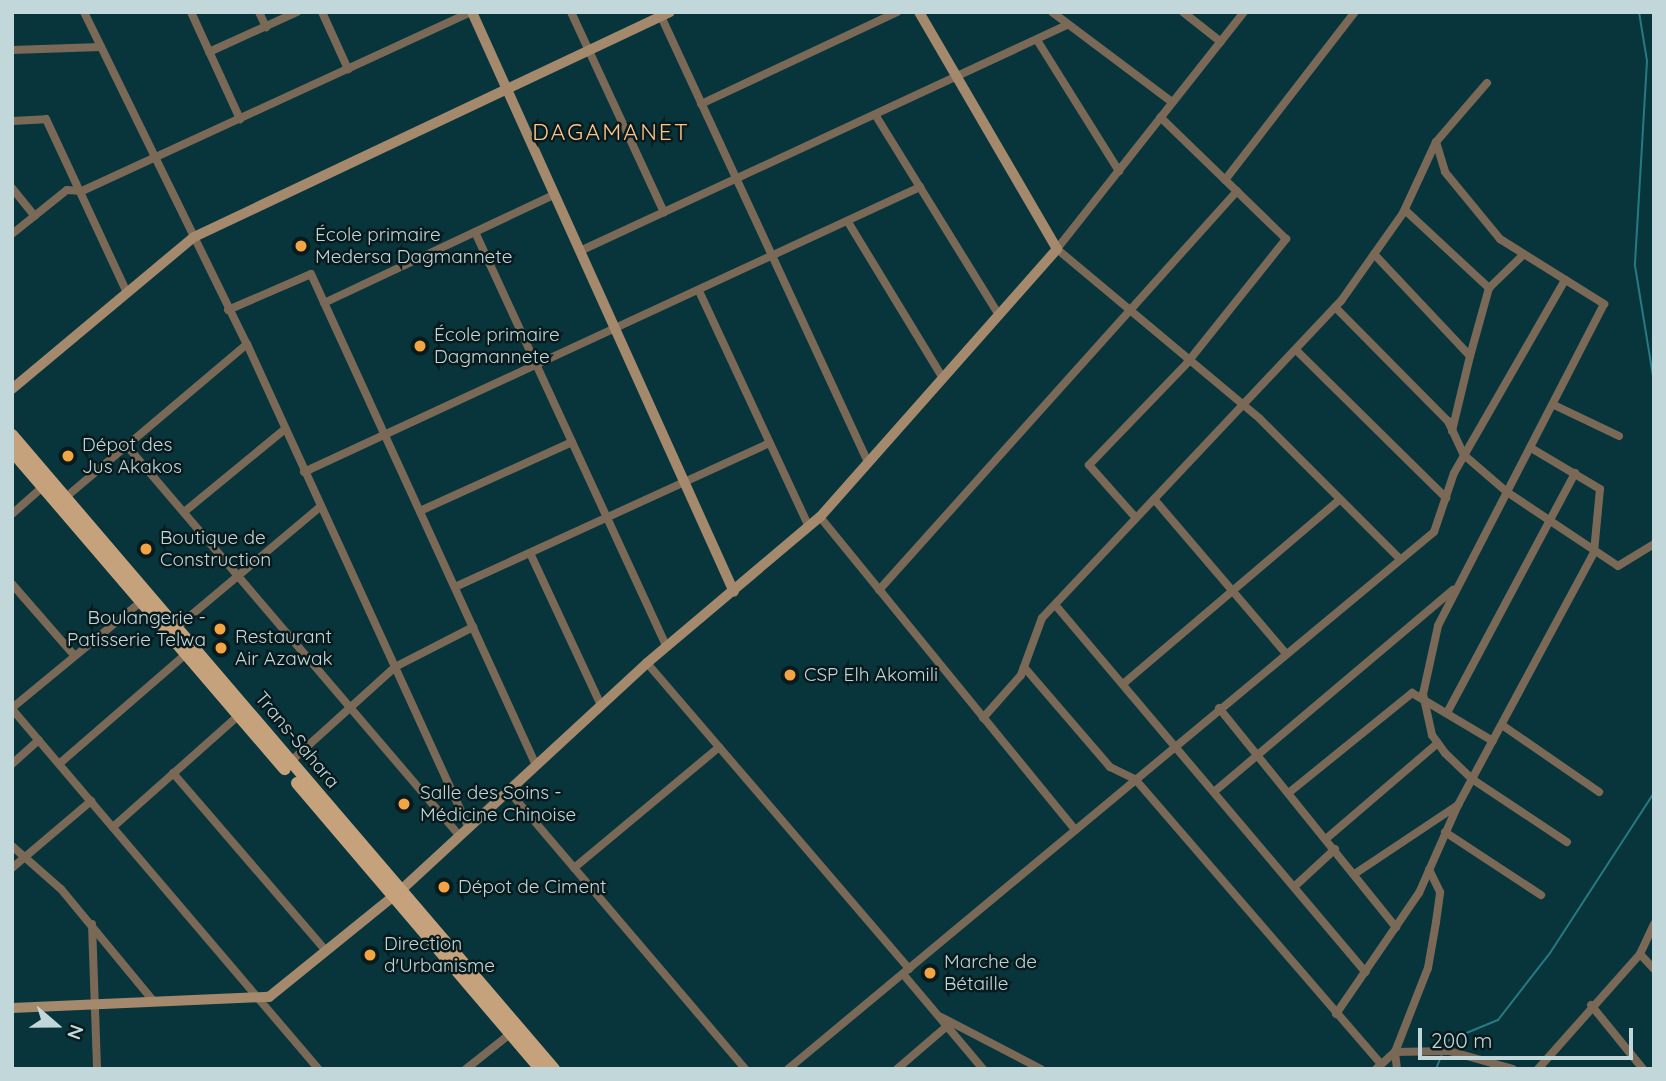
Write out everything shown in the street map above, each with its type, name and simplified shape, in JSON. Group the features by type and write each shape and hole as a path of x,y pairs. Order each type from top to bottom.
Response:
{"main road":[{"name":"Trans-Sahara","path":"12,435 47,483 145,598 177,627 290,762 540,1069"},
{"name":"Trans-Sahara","path":"12,451 66,497 186,654 396,894 554,1069"}],"street":[{"path":"84,12 247,344 467,824"},
{"path":"191,12 240,119"},
{"path":"259,12 266,27"},
{"path":"209,52 298,12"},
{"path":"322,12 348,69"},
{"path":"12,234 67,190 82,191 472,12 734,592"},
{"path":"571,12 664,212"},
{"path":"701,104 897,12"},
{"path":"919,12 1058,249 1187,363 1243,406 1400,559"},
{"path":"1052,12 1172,103"},
{"path":"1183,12 1221,42"},
{"path":"12,1007 269,997 326,951 396,894 467,824 648,663 820,517 1058,249 1244,12"},
{"path":"1225,180 1354,12"},
{"path":"12,389 194,237 505,86 663,14 701,104 868,462"},
{"path":"580,251 958,79 1068,25"},
{"path":"1037,40 1119,170"},
{"path":"12,50 101,47"},
{"path":"984,718 1024,667 1042,618 1057,607 1136,518 1335,307 1405,210 1436,142 1487,83"},
{"path":"876,116 999,315"},
{"path":"1136,518 1089,465 1187,363 1286,239 1160,117"},
{"path":"12,121 46,119 82,191 127,293"},
{"path":"1436,142 1445,172 1521,257 1604,304 1438,626 1423,694 1438,743 1472,779 1567,842"},
{"path":"304,472 920,187"},
{"path":"12,188 35,216"},
{"path":"879,590 1237,191"},
{"path":"324,303 554,195"},
{"path":"1405,210 1489,288"},
{"path":"848,222 943,379"},
{"path":"475,232 667,647"},
{"path":"1374,254 1470,356"},
{"path":"1452,431 1489,288 1521,257"},
{"path":"228,310 311,274 535,763"},
{"path":"788,1069 1175,746 1284,651 1434,532 1464,456 1565,280"},
{"path":"699,291 809,527"},
{"path":"1335,307 1452,431 1464,456 1507,492 1618,566 1654,544"},
{"path":"66,497 247,344"},
{"path":"1296,350 1446,498"},
{"path":"1554,405 1619,436"},
{"path":"184,512 285,429"},
{"path":"420,511 572,442"},
{"path":"455,587 770,443"},
{"path":"127,446 458,834"},
{"path":"1336,1014 1396,927 1429,869 1458,805 1594,552 1600,489 1531,448"},
{"path":"1448,711 1575,473"},
{"path":"12,514 47,483"},
{"path":"1154,499 1284,651"},
{"path":"1123,684 1340,499"},
{"path":"177,627 320,507"},
{"path":"820,517 1074,830"},
{"path":"530,553 601,705"},
{"path":"12,584 73,654"},
{"path":"1214,791 1457,587"},
{"path":"145,598 73,654 12,708 318,1069"},
{"path":"1057,607 1365,972"},
{"path":"290,762 394,667 473,627"},
{"path":"59,764 186,654"},
{"path":"648,663 906,972 983,1069"},
{"path":"1024,667 1110,767 1135,779 1378,1066 1395,1052 1449,1051 1513,1069"},
{"path":"1291,790 1412,693 1423,694 1493,741"},
{"path":"1219,708 1291,790 1396,927"},
{"path":"113,827 239,715"},
{"path":"1502,725 1599,792"},
{"path":"12,764 38,740"},
{"path":"1327,838 1438,743"},
{"path":"574,868 719,747"},
{"path":"173,773 326,951"},
{"path":"507,789 745,1069"},
{"path":"12,868 91,801"},
{"path":"1356,873 1458,805"},
{"path":"1445,832 1541,895"},
{"path":"12,846 27,853 92,924 154,1002"},
{"path":"1293,887 1335,849"},
{"path":"1396,1069 1395,1052 1428,968 1440,892 1429,869"},
{"path":"92,924 97,1069"},
{"path":"1538,1069 1591,1005 1640,954 1654,924"},
{"path":"1640,954 1654,968"},
{"path":"1591,1005 1643,1069"},
{"path":"937,1014 1041,1069"},
{"path":"898,1069 947,1026"},
{"path":"466,1069 510,1034"}],"waterway":[{"path":"1639,12 1647,61 1635,266 1654,382"},
{"path":"1444,1048 1447,1041 1498,1020 1550,953 1654,793"},
{"path":"1436,1069 1442,1054"}],"place":[{"name":"École primaire Medersa Dagmannete","path":"301,246"},
{"name":"École primaire Dagmannete","path":"420,346"},
{"name":"Dépot des Jus Akakos","path":"68,456"},
{"name":"Boutique de Construction","path":"146,549"},
{"name":"Boulangerie - Patisserie Telwa","path":"220,629"},
{"name":"Restaurant Air Azawak","path":"221,648"},
{"name":"CSP Elh Akomili","path":"790,675"},
{"name":"Salle des Soins - Médicine Chinoise","path":"404,804"},
{"name":"Dépot de Ciment","path":"444,887"},
{"name":"Direction d'Urbanisme","path":"370,955"},
{"name":"Marche de Bétaille","path":"930,973"}],"district":[{"name":"DAGAMANET","path":"611,132"}]}
